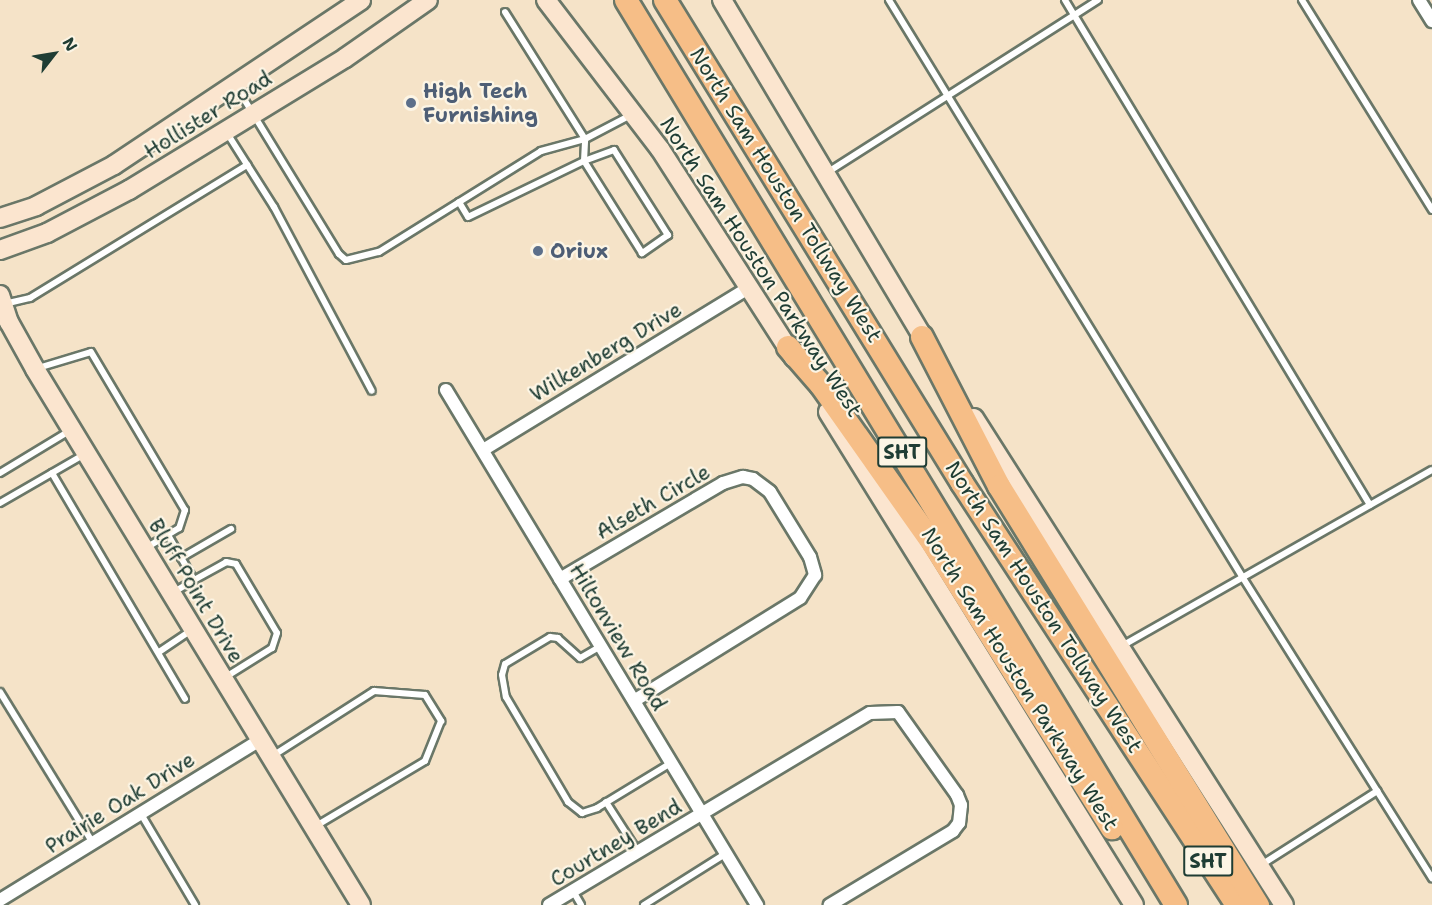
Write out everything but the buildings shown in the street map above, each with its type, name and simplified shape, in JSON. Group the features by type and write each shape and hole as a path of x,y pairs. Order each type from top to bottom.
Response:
{"highway":[{"name":"North Sam Houston Tollway West","path":"626,0 1176,905"},
{"name":"North Sam Houston Tollway West","path":"665,0 962,483 1237,905"},
{"path":"922,337 999,486 1258,905"},
{"path":"788,347 821,385 926,534 1162,905"}],"main road":[{"name":"Hollister Road","path":"0,218 76,187 236,86 361,0"},
{"name":"Hollister Road","path":"0,250 89,213 345,58 428,0"},
{"name":"North Sam Houston Parkway West","path":"546,0 634,113 750,287 1134,905"},
{"path":"722,0 922,337 1284,905"},
{"name":"Bluff Point Drive","path":"1,300 35,369 71,430 359,904"}],"street":[{"path":"1419,0 1432,21"},
{"name":"Wilkenberg Drive","path":"483,450 750,287"},
{"name":"Hiltonview Road","path":"446,390 757,905"},
{"name":"Alseth Circle","path":"560,579 733,478 753,479 762,484 787,519 810,557 814,576 808,591 634,701"},
{"name":"Courtney Bend","path":"549,905 870,713 898,712 957,795 961,805 959,823 953,831 830,905"},
{"name":"Prairie Oak Drive","path":"0,900 260,740"}],"lane":[{"path":"889,0 1242,578 1432,878"},
{"path":"1065,0 1370,505"},
{"path":"826,174 1098,0"},
{"path":"1302,0 1432,210"},
{"path":"459,202 468,217 584,161 614,150 668,235 642,253 584,161 585,138 505,12"},
{"path":"236,86 339,254 346,260 380,252 541,151 585,138 634,113"},
{"path":"225,130 247,165 372,391"},
{"path":"1,300 30,298 247,165"},
{"path":"35,369 91,352 185,510 179,528 144,549"},
{"path":"0,473 71,430"},
{"path":"0,503 86,454"},
{"path":"1120,647 1432,470"},
{"path":"52,473 185,699"},
{"path":"181,558 231,529"},
{"path":"168,535 194,580"},
{"path":"171,594 226,562 236,564 277,633 272,648 223,679"},
{"path":"159,652 193,629"},
{"path":"601,646 580,658 558,638 550,637 505,664 502,675 506,697 568,802 582,813 606,802 671,763"},
{"path":"271,757 374,691 425,695 441,721 425,761 314,828"},
{"path":"0,692 93,843"},
{"path":"1260,866 1377,791"},
{"path":"606,802 638,852"},
{"path":"141,813 195,905"},
{"path":"644,905 726,853"},
{"path":"573,891 581,905"}],"place":[{"name":"High Tech Furnishing","path":"411,103"},
{"name":"Oriux","path":"538,251"}]}
